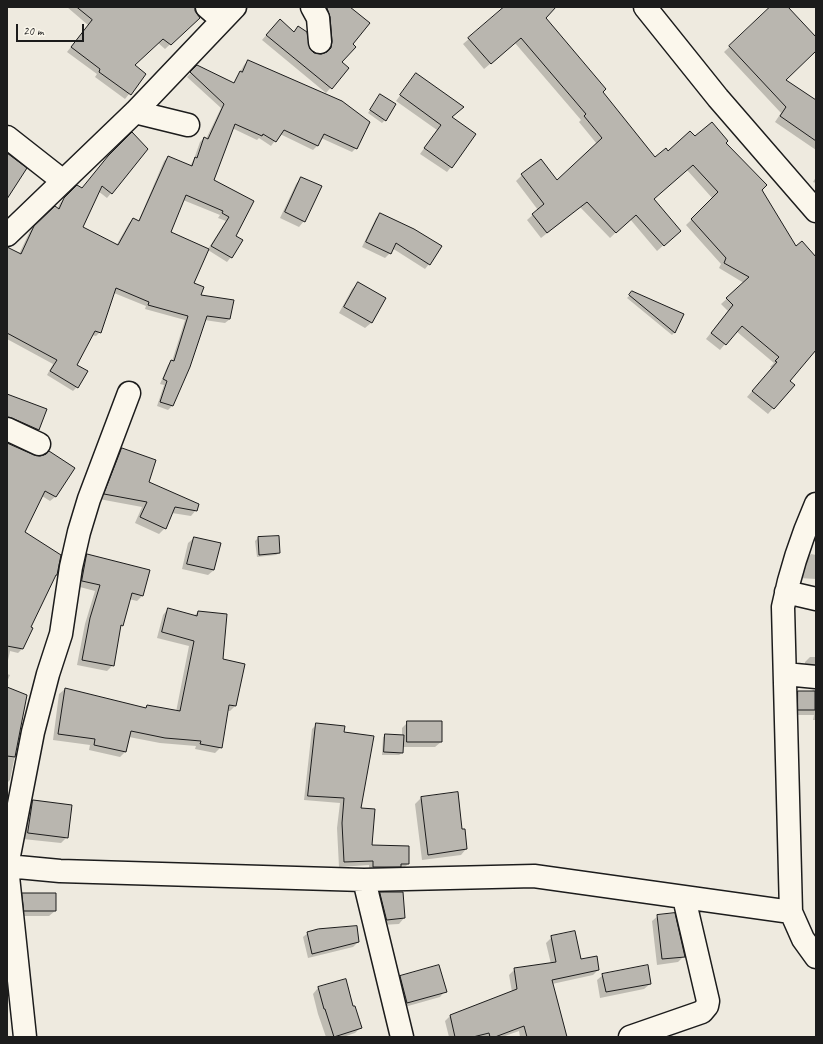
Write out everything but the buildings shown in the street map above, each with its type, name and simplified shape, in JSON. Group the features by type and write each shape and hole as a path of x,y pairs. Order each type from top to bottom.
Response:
{"street":[{"path":"312,7 318,18 320,42"},
{"path":"645,7 718,98 816,210"},
{"path":"7,235 135,112 221,11"},
{"path":"135,112 188,125"},
{"path":"7,137 63,181"},
{"path":"24,1037 7,866 33,732 48,674 61,634 71,566 79,532 89,499 130,393"},
{"path":"7,429 39,444"},
{"path":"816,504 808,522 783,606 785,674 802,925 816,957"},
{"path":"786,592 816,599"},
{"path":"785,674 816,677"},
{"path":"7,866 60,870 364,880 534,876 684,898 802,925"},
{"path":"364,880 402,1037"},
{"path":"630,1037 702,1012 707,1006 708,1001 684,898"}]}
